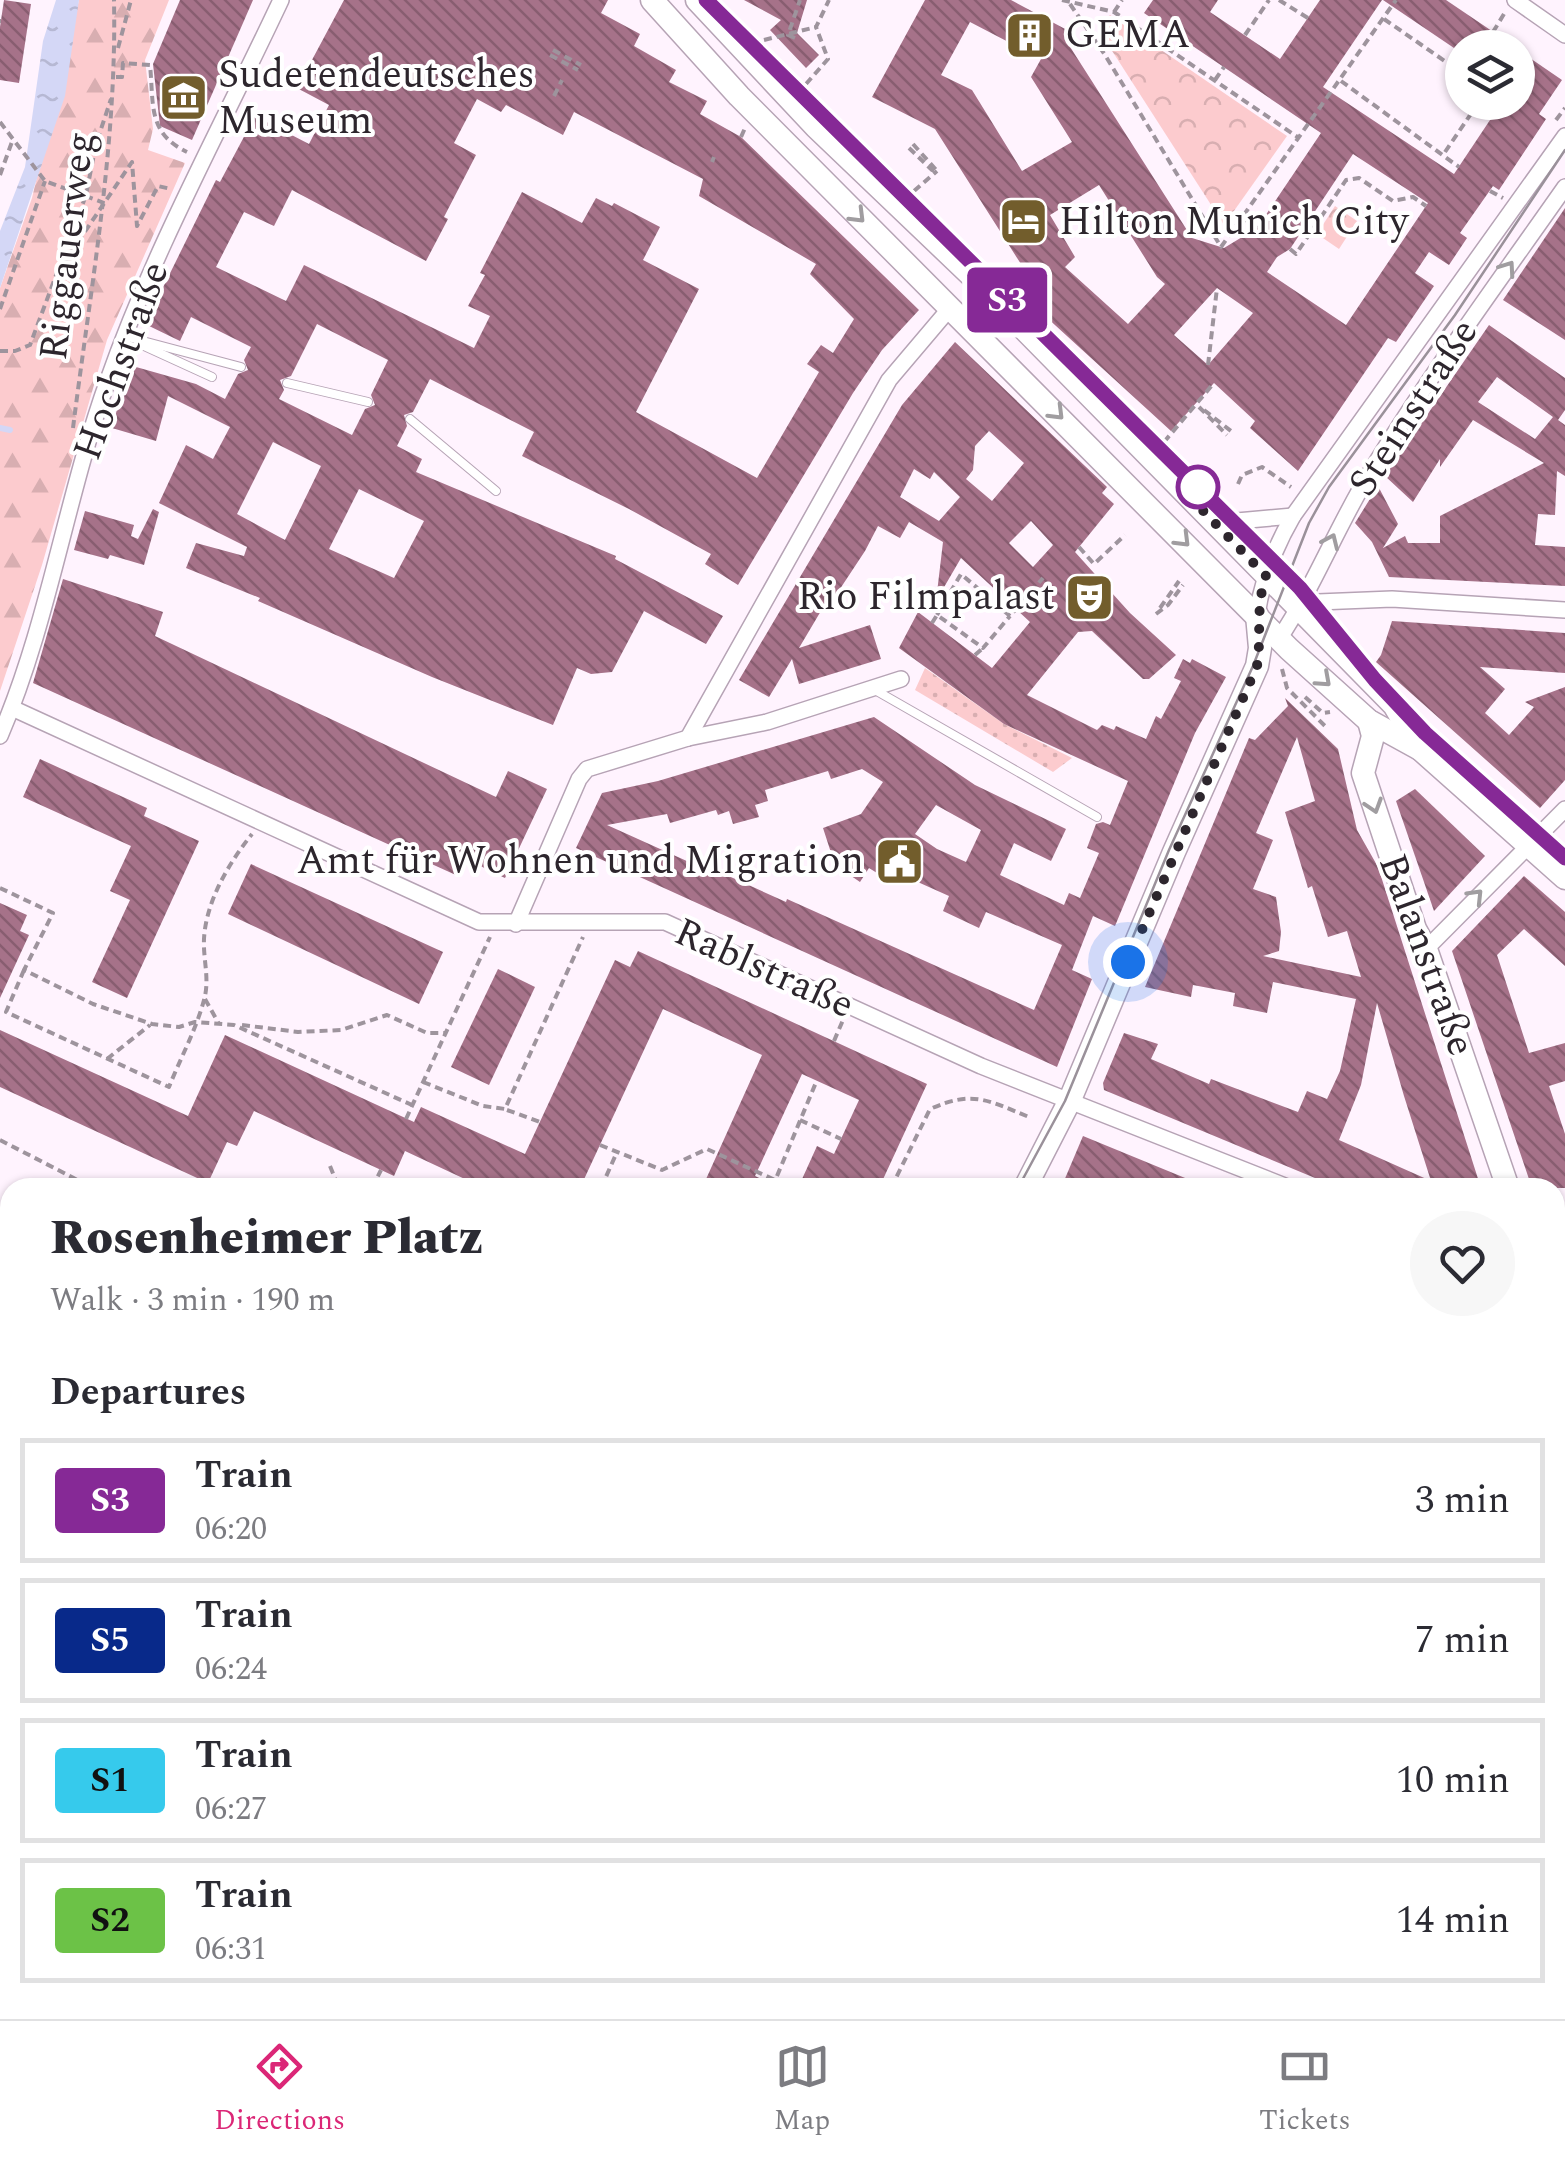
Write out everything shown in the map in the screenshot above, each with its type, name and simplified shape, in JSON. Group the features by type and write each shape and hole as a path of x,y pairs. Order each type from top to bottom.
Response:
{"main road":[{"path":"652,0 739,96 1279,638 1369,721 1420,749 1565,878"},
{"path":"697,0 816,127 974,278 1266,576 1308,606 1394,706 1420,749"},
{"path":"1257,666 1258,615"},
{"path":"1030,1178 1069,1102 1257,666 1279,638"},
{"name":"Balanstraße","path":"1369,721 1373,736 1363,773 1505,1178"}],"street":[{"name":"Hochstraße","path":"0,736 59,557 106,384 140,293 280,0"},
{"path":"1514,0 1565,35"},
{"name":"Steinstraße","path":"1258,615 1266,576 1293,516 1565,136"},
{"name":"Steinstraße","path":"1279,638 1308,606 1337,528 1388,443 1565,187"},
{"path":"688,738 890,380 950,308"},
{"name":"Steinstraße","path":"1209,516 1237,521 1293,516"},
{"path":"1308,606 1392,600 1565,610"},
{"path":"516,924 587,769 688,738 767,722 901,679"},
{"name":"Rablstraße","path":"12,708 479,922 665,922 1069,1102 1264,1178"},
{"path":"1426,949 1565,809"}],"lane":[{"path":"124,336 241,368"},
{"path":"124,336 212,377"},
{"path":"287,384 368,402"},
{"path":"410,419 496,491"},
{"path":"873,688 1097,817"}],"path":[{"name":"Riggauerweg","path":"72,434 104,202 115,77 114,0"},
{"path":"116,53 130,0"},
{"path":"791,39 800,0"},
{"path":"764,40 791,39 816,26 829,0"},
{"path":"1062,0 1114,12 1300,138"},
{"path":"1114,12 1122,0"},
{"path":"1245,35 1269,0"},
{"path":"1279,0 1308,18"},
{"path":"1070,4 1220,247 1396,0"},
{"path":"1494,30 1514,0"},
{"path":"1384,19 1445,61"},
{"path":"806,84 828,59 816,26"},
{"path":"551,52 579,67"},
{"path":"115,77 122,77 123,64 150,65 158,128 167,143 205,161"},
{"path":"1214,81 1224,67"},
{"path":"554,96 562,80"},
{"path":"1341,81 1459,167"},
{"path":"0,351 30,345 86,195 96,144 114,90"},
{"path":"1444,154 1467,120"},
{"path":"0,122 43,178 104,202"},
{"path":"741,137 745,128"},
{"path":"0,175 13,139"},
{"path":"910,195 937,170 911,146"},
{"path":"57,272 132,162 138,226 158,186 189,193"},
{"path":"0,309 43,178"},
{"path":"1290,249 1296,254 1346,180 1358,178 1393,201 1412,197 1426,206"},
{"path":"1490,191 1503,198"},
{"path":"1242,218 1257,228"},
{"path":"1208,365 1217,288"},
{"path":"1161,446 1214,384"},
{"path":"1198,406 1229,433"},
{"path":"1238,484 1242,475 1262,467 1291,486"},
{"path":"1079,547 1094,564 1124,535"},
{"path":"932,622 960,574 1010,616"},
{"path":"976,655 1043,578"},
{"path":"1156,613 1168,605 1181,583"},
{"path":"936,616 983,648"},
{"path":"1282,665 1286,688 1326,727"},
{"path":"1304,697 1322,714"},
{"path":"0,888 53,912 6,1012 169,1087 205,999 204,938 212,904 232,860 262,823"},
{"path":"505,1109 590,921"},
{"path":"406,1119 497,924"},
{"path":"24,970 92,1004 152,1024 179,1028 195,1022 234,1024 298,1032 341,1030 387,1015 427,1033 446,1034"},
{"path":"205,999 220,1024"},
{"path":"834,1041 848,1006"},
{"path":"107,1059 152,1024"},
{"path":"234,1024 412,1105"},
{"path":"776,1178 817,1080"},
{"path":"423,1082 483,1106 505,1109 540,1122"},
{"path":"896,1178 930,1109 958,1097 985,1100 1029,1117"},
{"path":"800,1120 841,1139"},
{"path":"0,1140 74,1178"},
{"path":"600,1145 662,1170 707,1149 771,1178"},
{"path":"605,1178 617,1152"},
{"path":"890,1162 901,1167"},
{"path":"330,1166 335,1178"},
{"path":"377,1178 381,1170"}],"green space":[{"path":"79,0 169,0 145,60 153,129 148,150 185,163 107,340 42,565 0,691 0,288 32,198"},
{"path":"1110,15 1287,136 1224,225 1098,29"},
{"path":"1335,206 1357,221 1339,249 1317,234"},
{"path":"925,668 1004,724 1072,758 1053,772 915,690"}],"water":[{"path":"56,0 79,0 65,96 0,288 0,231 25,167 43,41"}],"building":[{"path":"4,0 31,4 19,83 0,80"},
{"path":"180,0 253,0 192,140 160,126 153,64"},
{"path":"344,0 608,0 601,13 640,34 634,46 676,70 669,82 707,101 700,114 741,137 919,310 882,350 853,393 738,585 705,564 711,554 522,456 534,432 430,379 413,412 404,415 407,426 397,446 422,459 416,472 616,556 615,559 723,616 706,644 644,611 612,672 591,674 577,668 553,725 432,677 186,568 196,543 244,556 247,547 159,503 186,445 213,459 230,427 168,396 156,441 112,428 129,365 196,384 225,399 238,374 248,370 244,360 251,347 191,317 180,341 145,324 216,180 220,182 255,116 309,144 329,105 297,88","holes":["477,99 501,112 506,105 563,135 574,112 703,179 699,196 816,264 810,274 854,319 833,353 821,345 807,364 819,372 757,478 636,412 699,289 643,260 660,227 614,203 612,206 596,198 582,223 522,192 480,273 485,275 468,306 490,316 474,348 304,265 286,301 216,267 244,212 274,226 292,190 426,261 476,155 454,143","317,324 388,360 371,395 375,405 365,409 352,435 279,399 284,390 280,380 291,376","273,442 321,466 285,540 237,514","359,489 424,521 394,578 329,549"]},
{"path":"744,0 807,0 797,33 819,55 806,68 770,30 781,20"},
{"path":"925,0 1011,0 1067,30 1065,39 1192,238 1224,248 1257,228 1321,133 1144,13 1153,0 1218,0 1210,12 1280,59 1320,0 1382,0 1323,87 1454,174 1490,120 1535,120 1535,62 1562,80 1539,114 1546,119 1499,190 1493,186 1460,233 1467,238 1449,265 1429,252 1415,273 1434,286 1396,342 1388,338 1298,471 1250,428 1255,421 1214,383 1171,431 1021,294 1033,283 935,129 872,97","holes":["970,22 1041,59 1031,77 1072,142 1022,171 972,90 941,75","1353,154 1428,203 1346,325 1267,272 1277,257 1290,249","1099,185 1165,284 1128,324 1065,267 1075,257 1050,215","1217,288 1253,313 1208,365 1174,335"]},
{"path":"1383,0 1446,0 1490,30 1445,30 1445,42"},
{"path":"1565,208 1565,340 1503,300"},
{"path":"1489,325 1565,378 1565,410 1558,420 1565,425 1565,476 1557,471 1555,515 1538,514 1535,545 1565,547 1565,586 1389,577 1372,542 1355,523 1378,486 1398,524 1383,548 1405,536 1408,543 1440,543 1440,516 1544,463 1473,420 1440,467 1440,459 1413,502 1385,476","holes":["1497,377 1553,417 1535,439 1478,402"]},
{"path":"955,342 1107,487 1102,493 1114,504 1075,552 1130,613 1176,655 1149,679 1143,679 1092,631 1078,632 1027,695 1097,730 1102,725 1114,730 1116,726 1146,739 1156,716 1161,719 1181,681 1174,678 1183,659 1190,663 1192,659 1226,677 1195,733 1115,926 1093,916 1072,970 1092,979 1057,1067 576,848 602,793 658,781 874,717 975,785 1066,829 1051,861 1014,843 1000,875 1064,905 1069,893 1080,898 1099,853 1087,848 1096,824 1110,825 1128,781 1004,724 899,648 918,612 992,668 1030,622 961,558 936,601 943,542 909,522 900,538 878,526 799,648 870,625 881,659 799,684 792,659 769,697 739,680 902,405","holes":["989,431 1024,463 992,501 966,479 973,470 975,446","914,469 930,479 934,472 960,497 939,521 900,497","1031,521 1053,545 1033,567 1009,543","862,769 883,782 861,814 823,828 835,865 860,882 869,868 885,878 894,864 920,883 949,896 943,911 979,928 986,912 1062,945 1034,1010 787,899 786,902 702,864 700,867 607,825 667,814 670,823 716,810 718,815 729,811 733,824 759,817 755,805 768,801 765,790 828,771 831,779","936,805 981,830 966,862 915,834"]},
{"path":"153,509 159,512 144,565 74,550 85,511 134,525 131,536 138,539"},
{"path":"63,579 163,612 155,636 496,797 508,771 547,789 505,878 466,859 458,876 33,683"},
{"path":"1392,621 1565,633 1565,673 1480,667 1505,689 1485,713 1509,735 1534,707 1525,702 1565,687 1565,780 1540,808 1376,662"},
{"path":"1285,698 1338,749 1357,830 1378,867 1478,1178 1430,1178 1377,1003 1361,1085 1339,1140 1424,1178 1315,1178 1104,1090 1103,1083 1124,1033 1158,1044 1151,1059 1209,1084 1211,1079 1298,1112 1307,1091 1327,1099 1340,1071 1356,999 1273,982 1267,1013 1233,1006 1235,993 1193,985 1191,997 1145,987 1249,738 1255,740 1288,706","holes":["1297,737 1315,801 1285,812 1328,937 1347,931 1361,977 1263,956 1279,951 1281,932 1276,897 1253,889 1273,840 1256,833"]},
{"path":"40,759 147,808 144,816 199,841 127,998 92,982 130,900 110,891 131,846 23,797"},
{"path":"1415,789 1485,856 1434,911 1396,801"},
{"path":"251,864 443,952 419,1004 228,914"},
{"path":"1524,876 1565,912 1565,966 1524,929 1497,955 1529,1053 1565,1043 1565,1081 1549,1086 1565,1134 1565,1178 1529,1178 1452,951"},
{"path":"0,903 27,915 20,931 29,935 0,998"},
{"path":"638,951 927,1084 884,1178 803,1178 817,1146 834,1154 859,1100 802,1074 755,1176 759,1178 707,1178 762,1055 663,1009 585,1178 463,1178 405,1151 394,1176 254,1111 237,1146 227,1142 210,1178 197,1178 0,1087 0,1030 188,1116 225,1035 414,1122 421,1107 525,1154 615,960 630,967"},
{"path":"498,969 535,987 489,1085 451,1067"},
{"path":"1083,1136 1185,1178 1065,1178"}],"waterway":[{"path":"0,428 10,430"}],"tram line":[{"path":"1023,1178 1065,1101 1169,850 1253,666 1309,523 1329,487 1455,315 1565,150"}],"train":[{"name":"S3","path":"706,0 1300,588 1375,680 1425,733 1565,858"}],"place":[{"name":"GEMA","path":"1030,35"},
{"name":"Sudetendeutsches Museum","path":"183,98"},
{"name":"Hilton Munich City","path":"1024,222"},
{"name":"Rio Filmpalast","path":"1090,597"},
{"name":"Amt für Wohnen und Migration","path":"899,861"}],"route":[{"path":"1128,962 1257,666 1260,648 1257,622 1266,576 1185,492 1198,487"}]}
